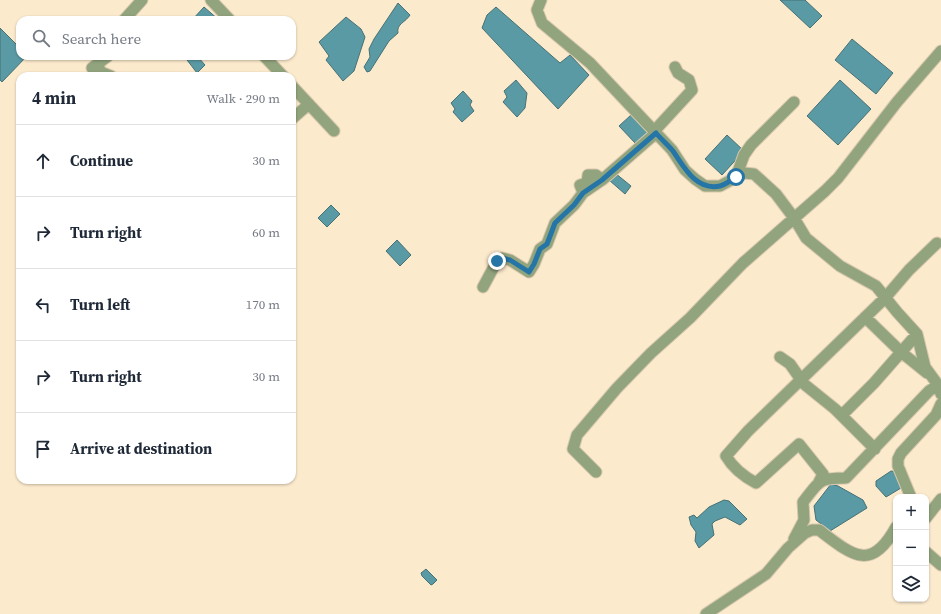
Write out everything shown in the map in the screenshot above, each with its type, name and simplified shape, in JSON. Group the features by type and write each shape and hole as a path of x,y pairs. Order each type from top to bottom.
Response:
{"street":[{"path":"128,16 142,0"},
{"path":"212,0 226,16"},
{"path":"541,0 537,10 542,23 590,63 672,150 685,170 695,179 705,186 720,186 744,173 754,174 776,194 794,218 806,238 840,266 876,286 896,312 917,334 925,367 938,385"},
{"path":"596,472 573,448 577,435 617,388 690,318 743,263 838,178 897,102 941,51"},
{"path":"101,72 95,66 103,60"},
{"path":"268,60 279,72"},
{"path":"483,287 497,261 502,258 510,260 529,272 540,249 547,244 555,223 574,205 583,193 602,180 656,133 657,128 692,90 689,80 678,73 675,67"},
{"path":"296,90 334,131"},
{"path":"736,177 744,156 751,145 794,102"},
{"path":"296,115 309,104"},
{"path":"706,614 766,574 788,548 797,535 804,520 803,502 819,482 823,474 799,444 756,482 746,478 732,466 726,456 748,431 885,298 909,270 937,243"},
{"path":"865,317 938,385"},
{"path":"842,415 917,334"},
{"path":"780,357 790,364 804,384 842,415 875,449"},
{"path":"819,482 828,478 846,478 929,391 938,385"},
{"path":"910,494 898,466 898,459 901,453 936,415 941,404"},
{"path":"929,514 941,499"},
{"path":"788,548 805,533 812,530 819,530 841,547 854,554 868,556 884,547 894,530"},
{"path":"929,555 941,565"}],"water":[{"path":"780,0 805,0 822,16 810,28"},
{"path":"398,3 410,15 398,27 398,33 389,41 370,71 367,72 364,67 370,57 369,49"},
{"path":"204,7 214,16 196,16"},
{"path":"496,7 560,63 570,55 589,75 558,109 482,28 487,15"},
{"path":"346,17 361,29 365,37 354,71 343,81 326,60 329,56 319,42"},
{"path":"0,28 16,44 16,60 23,60 2,82 0,80"},
{"path":"852,39 893,73 876,94 835,60"},
{"path":"187,60 201,60 205,65 196,72"},
{"path":"516,80 527,93 525,108 517,117 503,102 507,97 504,91"},
{"path":"840,80 871,109 838,145 807,116"},
{"path":"463,91 472,101 470,105 474,111 462,122 453,112 455,109 451,103"},
{"path":"631,115 648,133 636,144 619,126"},
{"path":"727,135 744,151 722,175 705,159"},
{"path":"615,173 631,186 625,194 609,180"},
{"path":"331,205 340,214 327,227 318,218"},
{"path":"397,240 411,255 400,266 386,251"},
{"path":"891,471 897,472 901,488 886,497 876,486 876,481"},
{"path":"831,484 838,486 863,500 867,508 830,531 816,520 814,506"},
{"path":"724,500 729,501 747,519 740,525 725,517 715,521 712,524 714,535 699,548 695,541 696,532 691,525 689,517 694,515 697,518 709,507"},
{"path":"426,569 437,580 431,585 421,573"}],"route":[{"path":"497,261 502,258 510,260 529,272 540,249 547,244 550,239 555,223 574,205 583,193 602,180 656,133 672,150 685,170 705,186 720,186 736,177"}]}
